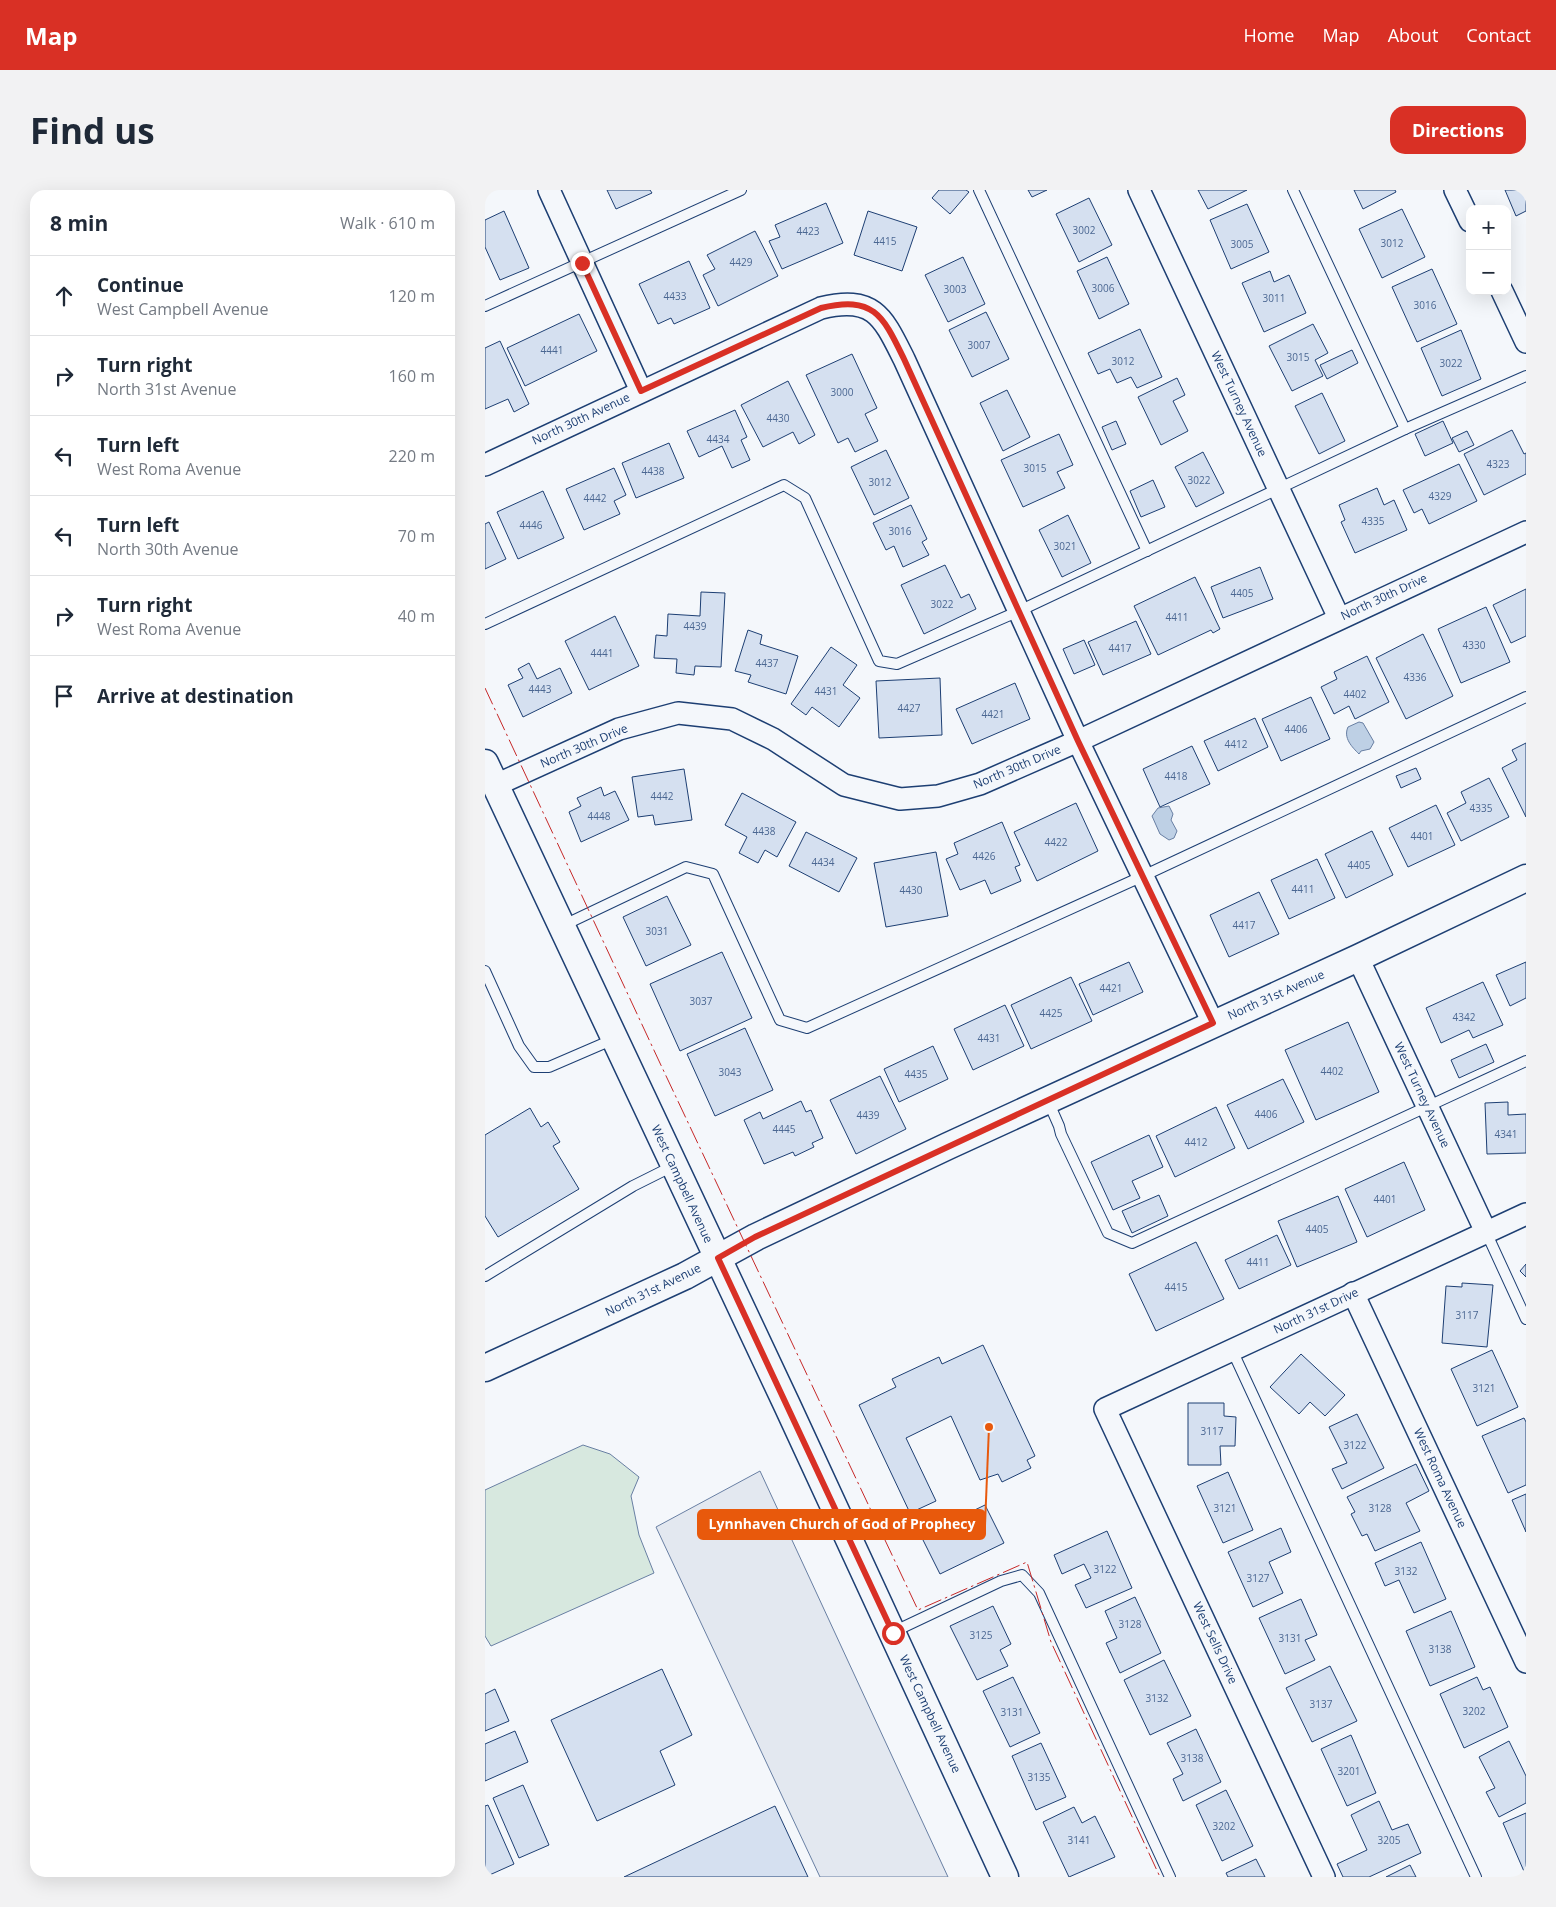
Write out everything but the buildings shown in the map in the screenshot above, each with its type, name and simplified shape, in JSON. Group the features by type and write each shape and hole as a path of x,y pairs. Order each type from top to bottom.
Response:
{"street":[{"path":"549,190 641,391"},
{"name":"West Turney Avenue","path":"1139,190 1339,618"},
{"path":"1455,190 1466,213"},
{"path":"1504,295 1526,342"},
{"name":"North 30th Avenue","path":"485,465 821,308 839,304 857,305 871,309 879,316 891,333 1019,611"},
{"name":"North 30th Drive","path":"490,774 619,729 678,713 732,720 773,739 844,785 900,799 938,796 981,784 1078,741 1526,532"},
{"path":"1019,611 1078,741 1213,1023"},
{"name":"West Campbell Avenue","path":"490,774 718,1258 1005,1877"},
{"name":"North 31st Avenue","path":"485,1368 685,1276 764,1233 1213,1023 1358,958 1526,878"},
{"name":"West Turney Avenue","path":"1358,958 1486,1232"},
{"name":"North 31st Drive","path":"1105,1409 1526,1214"},
{"name":"West Roma Avenue","path":"1353,1294 1526,1662"},
{"name":"West Sells Drive","path":"1105,1409 1324,1877"}],"lane":[{"path":"485,306 741,190"},
{"path":"979,190 1147,551"},
{"path":"1293,190 1405,429"},
{"path":"485,624 784,485 805,498 879,661 897,664 1019,611 1405,429 1526,376"},
{"path":"561,926 686,867 713,874 779,1020 807,1028 1143,876 1526,696"},
{"path":"485,971 519,1046 534,1067 549,1068 614,1039"},
{"path":"1048,1100 1061,1134 1108,1233 1132,1243 1526,1061"},
{"path":"485,1276 633,1186 674,1166"},
{"path":"1486,1232 1526,1319"},
{"path":"1233,1350 1476,1877"},
{"path":"893,1633 1001,1581 1022,1575 1039,1593 1170,1877"}],"shaded area":[{"path":"583,1445 610,1454 639,1477 631,1496 639,1535 654,1573 491,1646 485,1636 485,1490"},
{"path":"760,1471 948,1877 820,1877 656,1527"}],"water":[{"path":"1359,722 1363,723 1374,742 1370,749 1361,751 1359,754 1347,739 1347,731 1348,727"},
{"path":"1169,806 1173,814 1171,820 1177,831 1174,838 1169,840 1160,834 1152,816 1158,808"}],"power":[{"path":"485,688 918,1610 1027,1562 1051,1642 1160,1877"}],"place":[{"name":"Lynnhaven Church of God of Prophecy","path":"989,1427"}],"route":[{"path":"582,263 641,391 821,308 839,304 857,305 871,309 879,316 891,333 904,359 1078,741 1213,1023 755,1237 718,1258 893,1633"}]}
